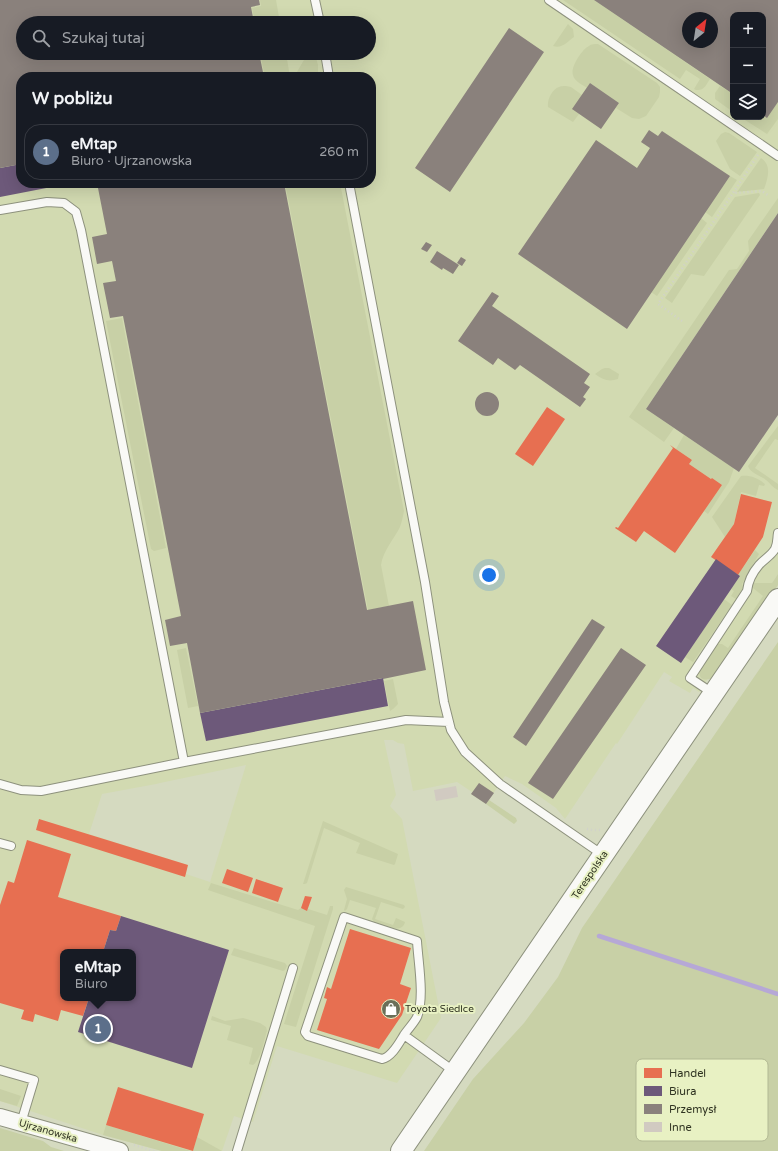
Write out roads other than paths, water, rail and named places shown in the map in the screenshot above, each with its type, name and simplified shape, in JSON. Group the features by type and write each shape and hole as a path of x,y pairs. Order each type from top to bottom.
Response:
{"street":[{"name":"Terespolska","path":"401,1151 778,599"},
{"name":"Ujrzanowska","path":"0,1117 120,1151"}],"lane":[{"path":"315,0 318,16"},
{"path":"549,0 778,156"},
{"path":"326,60 328,72"},
{"path":"350,188 424,574 444,702 451,730 465,752 500,784 604,855"},
{"path":"0,210 47,202 64,203 76,212 184,762"},
{"path":"714,694 690,678 747,591 748,584 759,564 775,549 778,533"},
{"path":"0,784 21,790 41,791 406,720 449,722"},
{"path":"0,843 11,846"},
{"path":"344,918 417,941 420,1001 417,1016 404,1035 390,1055 387,1058 382,1059 308,1036 305,1032 344,918"},
{"path":"237,1151 293,968"},
{"path":"404,1035 455,1072"},
{"path":"0,1070 34,1080 22,1123"}],"waterway":[{"path":"599,936 778,994"}],"place":[{"name":"Toyota Siedlce","path":"391,1009"},
{"name":"eMtap","path":"98,1029"}]}
